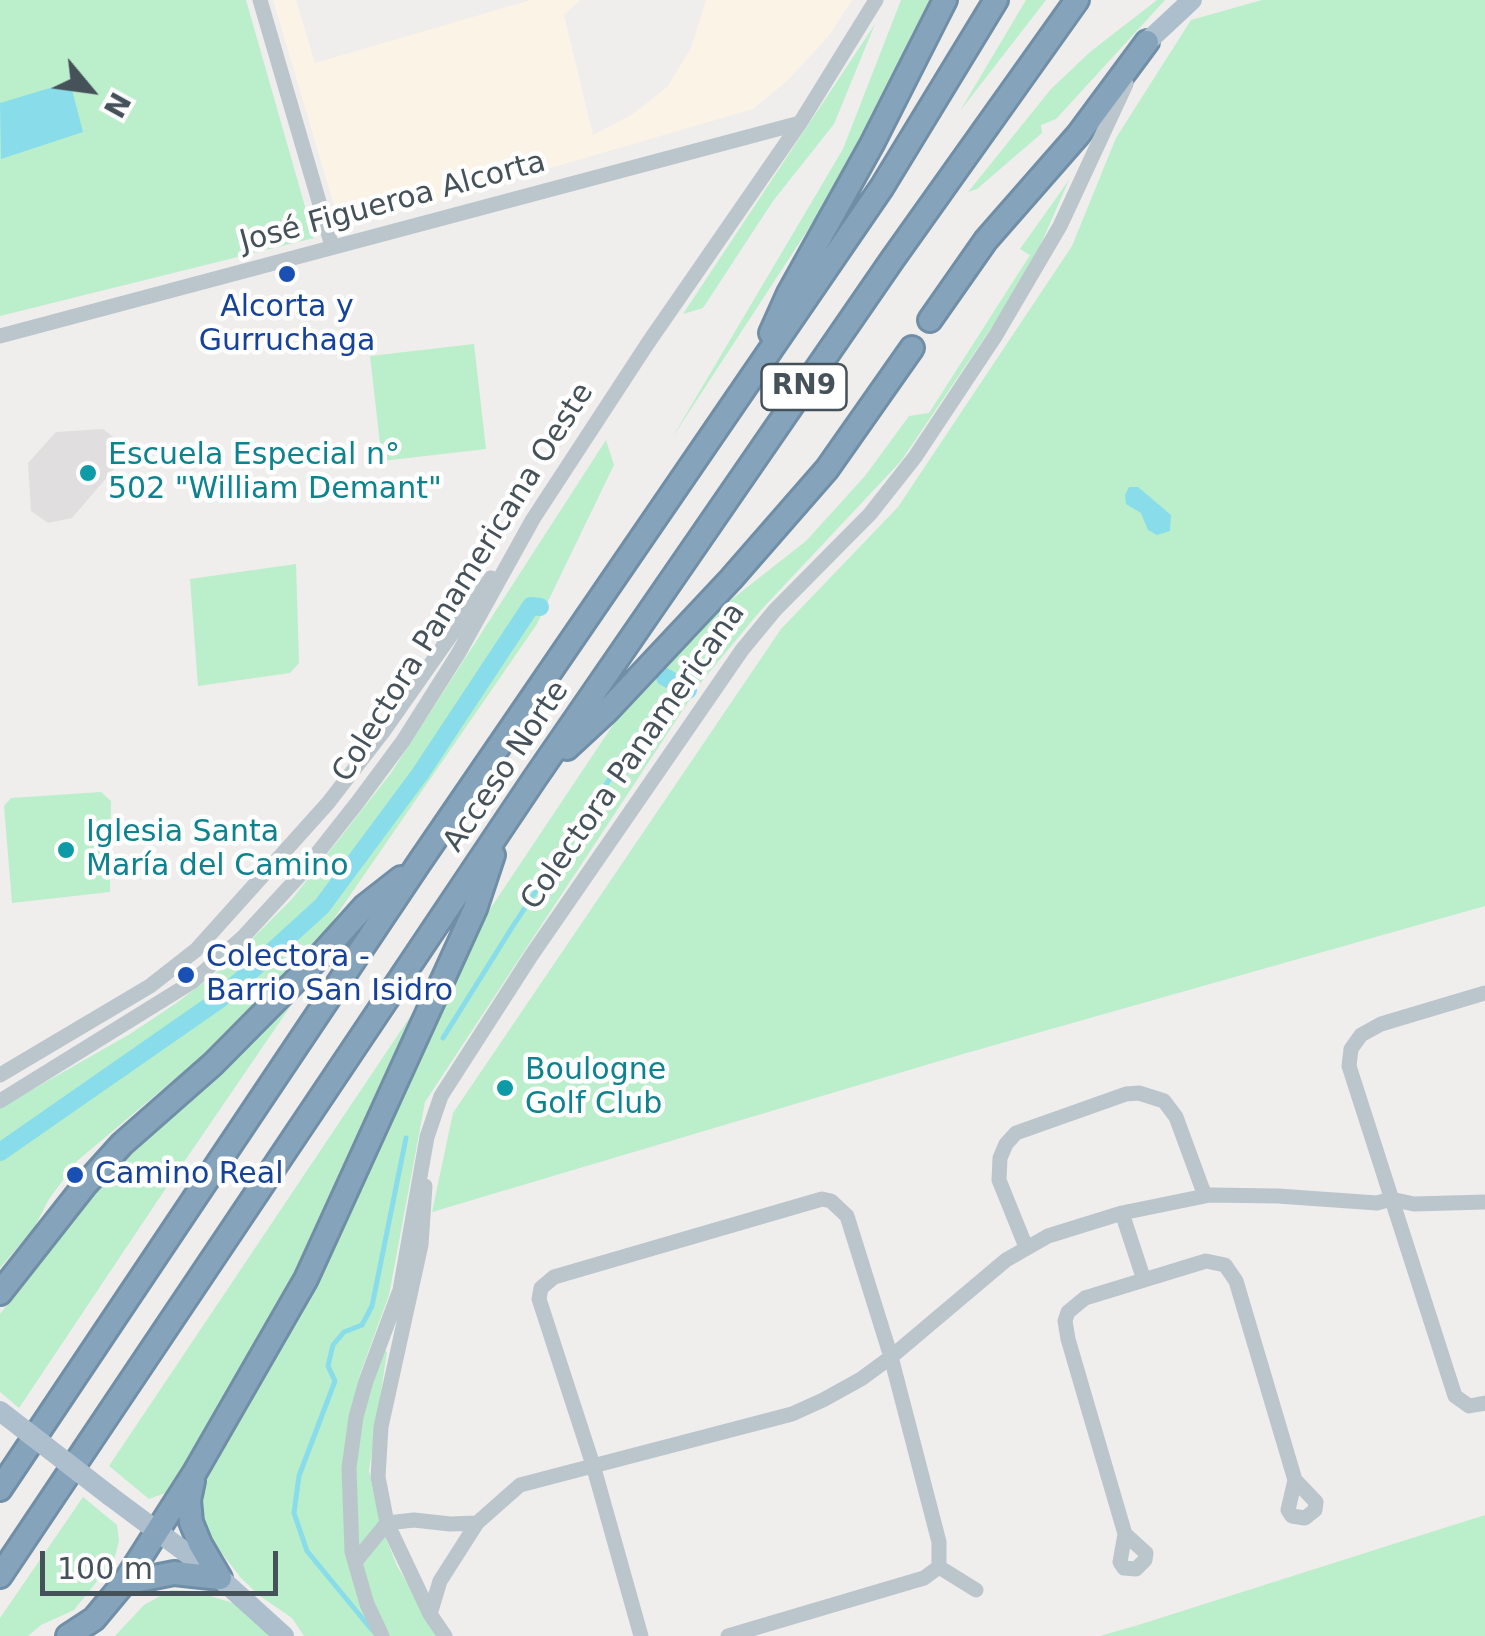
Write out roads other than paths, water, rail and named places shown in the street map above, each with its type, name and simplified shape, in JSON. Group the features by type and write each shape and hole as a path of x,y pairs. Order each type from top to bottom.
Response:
{"highway":[{"path":"745,391 788,293 872,144 945,0"},
{"name":"Acceso Norte","path":"0,1489 420,863 745,391 882,186 996,0"},
{"name":"Acceso Norte","path":"0,1576 504,823 892,260 1077,0"},
{"path":"930,320 986,240 1078,135 1147,42"},
{"path":"535,778 617,700 827,470 912,348"},
{"path":"68,1636 94,1619 124,1583 195,1472 317,1257 475,909 504,823"},
{"path":"0,1293 122,1144 213,1064 364,907 420,863"},
{"path":"195,1472 191,1522 220,1578"},
{"path":"124,1583 174,1572 220,1578"}],"main road":[{"name":"Colectora Panamericana","path":"1147,42 1192,0"},
{"path":"0,1411 220,1578 284,1636"}],"street":[{"path":"260,0 332,246"},
{"name":"Colectora Panamericana Oeste","path":"0,1101 189,985 266,912 335,832 403,740 458,654 523,535 648,343 800,123 876,0"},
{"name":"Colectora Panamericana","path":"382,1636 367,1604 355,1562 348,1468 356,1417 375,1351 400,1290 427,1138 440,1096 477,1036 742,650 774,610 870,514 915,458 1060,226 1147,42"},
{"name":"José Figueroa Alcorta","path":"0,336 800,123"},
{"path":"0,1075 150,986 196,950 320,813 383,732 437,650 523,535"},
{"path":"1485,994 1380,1024 1361,1035 1351,1049 1349,1066 1455,1396 1469,1406 1485,1404"},
{"path":"1026,1247 999,1180 1000,1158 1006,1144 1016,1133 1126,1094 1139,1092 1164,1102 1176,1117 1205,1196"},
{"path":"427,1138 421,1246 381,1427 378,1477 387,1523 430,1614 446,1636"},
{"path":"430,1614 446,1570 477,1523 520,1485 792,1414 861,1379 971,1286 1048,1236 1122,1213 1205,1196 1376,1203 1391,1199 1414,1204 1485,1202"},
{"path":"641,1636 593,1465 539,1299 541,1288 554,1277 822,1199 831,1200 847,1216 891,1357 939,1542 939,1566"},
{"path":"1122,1213 1144,1280"},
{"path":"1125,1534 1064,1321 1074,1304 1085,1298 1206,1261 1216,1261 1232,1272 1295,1480"},
{"path":"355,1562 387,1523 477,1523"},
{"path":"939,1566 976,1590"},
{"path":"728,1636 924,1578 939,1566"}],"water":[{"path":"70,82 83,132 1,159 0,103"},
{"path":"1129,487 1138,487 1171,515 1170,531 1157,535 1148,530 1141,513 1126,504"}],"waterway":[{"path":"0,1152 220,999 322,906 420,774 531,606 540,607"},
{"path":"665,677 688,690"},
{"path":"443,1038 651,716 666,704 679,703"},
{"path":"372,1630 307,1551 294,1513 299,1476 335,1381 328,1366 333,1345 344,1332 362,1325 372,1306 406,1138"}],"place":[{"name":"Alcorta y Gurruchaga","path":"287,274"},
{"name":"Escuela Especial n° 502 \"William Demant\"","path":"88,473"},
{"name":"Iglesia Santa María del Camino","path":"66,850"},
{"name":"Colectora - Barrio San Isidro","path":"186,975"},
{"name":"Boulogne Golf Club","path":"505,1088"},
{"name":"Camino Real","path":"75,1175"}]}
